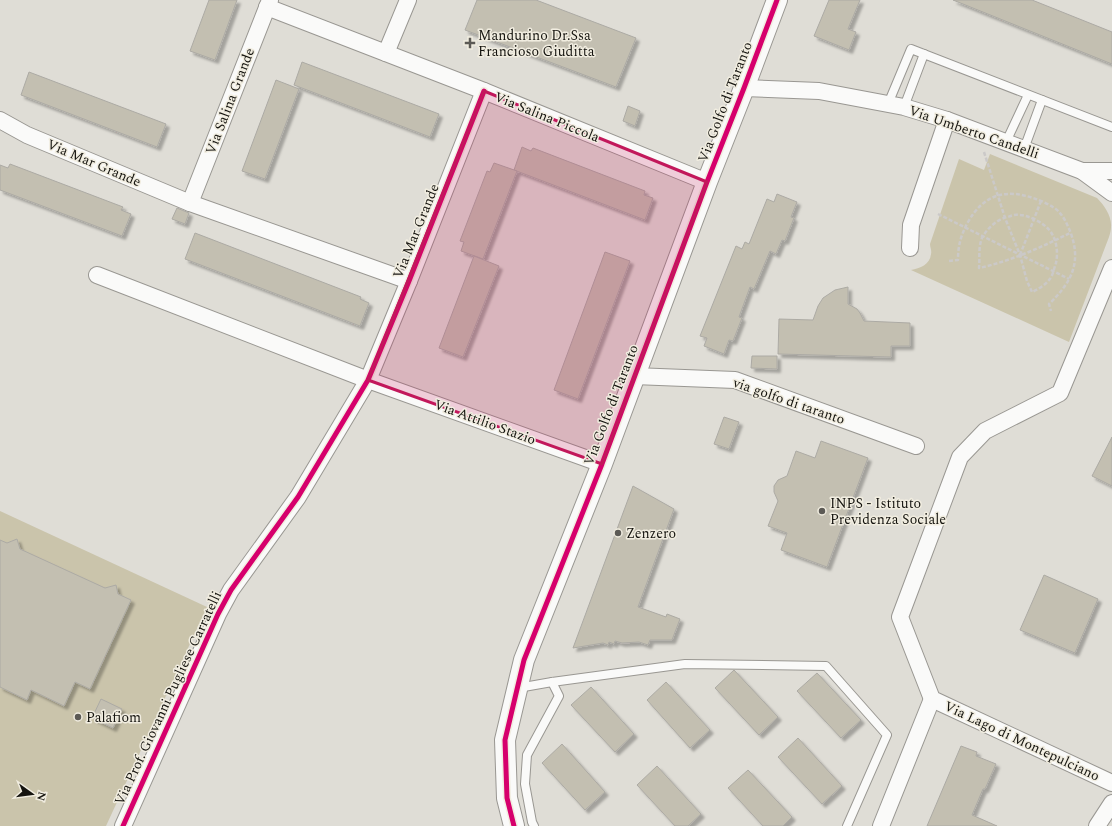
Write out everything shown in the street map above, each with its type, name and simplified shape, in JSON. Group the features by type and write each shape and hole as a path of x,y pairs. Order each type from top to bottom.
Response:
{"street":[{"path":"386,53 408,0"},
{"name":"Via Golfo di Taranto","path":"514,826 507,798 505,740 524,660 602,464 707,182 744,88 774,1"},
{"name":"Via Salina Piccola","path":"268,4 707,182"},
{"name":"Via Salina Grande","path":"190,203 268,4"},
{"name":"Via Umberto Candelli","path":"744,88 819,91 896,106 947,120 1082,171 1112,194"},
{"name":"Via Mar Grande","path":"368,380 410,281 484,91"},
{"name":"Via Mar Grande","path":"0,120 26,135 190,203 410,281"},
{"path":"910,248 910,224 947,120"},
{"name":"Via Umberto Candelli","path":"1082,171 1112,171"},
{"name":"Via Lago di Montepulciano","path":"881,826 932,699 900,617 960,457 984,431 1060,393 1112,268"},
{"path":"97,275 368,380"},
{"name":"via golfo di taranto","path":"634,376 735,380 916,446"},
{"name":"Via Attilio Stazio","path":"368,380 602,464"},
{"name":"Via Prof. Giovanni Pugliese Carratelli","path":"123,826 218,614 231,590 298,497 368,380"},
{"name":"Via Lago di Montepulciano","path":"932,699 1112,783"},
{"path":"1097,826 1112,803"}],"lane":[{"path":"896,106 911,49 1112,127"},
{"path":"896,106 924,54"},
{"path":"1006,142 1028,95"},
{"path":"1024,149 1042,100"},
{"path":"517,688 685,664 826,666 887,735 848,826"},
{"path":"534,826 525,784 527,755 559,696 552,682"}],"path":[{"path":"983,149 1005,218 1020,255 1027,281 1032,292 1049,280 1057,258 1056,246 1054,241 1052,234 1049,230 1034,219 1019,215 1010,216 1005,218 996,221 982,237 979,251 979,268 1020,255 1054,241 1070,233"},
{"path":"949,261 958,260 958,248 965,228 974,212 985,202 998,196 1008,194 1018,194 1042,201 1059,211 1066,221 1074,245 1075,256 1074,268 1067,285 1049,304 1051,311"},
{"path":"1020,255 1042,201"},
{"path":"938,214 1069,279"}],"highlighted area":[{"path":"484,91 707,182 602,464 368,380"}],"shaded area":[{"path":"990,154 1097,198 1105,207 1109,215 1111,229 1109,236 1069,342 911,270 924,265 929,261 931,252 930,244 959,159 984,170"},
{"name":"Palafiom","path":"0,511 207,607 106,826 0,826"}],"building":[{"path":"209,0 237,0 215,60 190,51"},
{"path":"477,0 536,0 636,38 616,87 465,30"},
{"path":"829,0 860,0 848,29 856,32 849,50 814,36"},
{"path":"953,0 1032,0 1112,32 1112,64"},
{"path":"302,62 439,114 430,137 294,85"},
{"path":"29,72 166,124 157,147 21,95"},
{"path":"276,80 299,89 265,179 242,171"},
{"path":"628,106 640,111 635,126 623,121"},
{"path":"522,147 531,151 533,148 645,191 644,195 653,198 645,220 514,170"},
{"path":"494,163 517,171 483,259 461,251 464,242 460,241 487,171 490,172"},
{"path":"10,164 123,207 121,210 131,214 122,236 0,190 0,165 8,168"},
{"path":"777,194 797,202 791,217 794,218 785,241 782,240 776,254 770,251 754,289 750,287 739,317 742,318 733,341 729,340 724,354 704,346 707,338 700,336 736,246 742,249 745,242 749,244 767,199 774,202"},
{"path":"177,208 189,213 185,224 172,219"},
{"path":"195,233 361,297 360,299 369,303 360,326 185,259"},
{"path":"605,252 630,261 578,399 554,390"},
{"path":"474,256 499,266 463,357 439,348"},
{"path":"848,287 848,304 857,309 864,321 910,323 910,346 891,346 891,357 778,354 779,319 813,320 818,306 823,298 835,290"},
{"path":"752,356 777,356 777,369 751,368"},
{"path":"724,417 739,422 729,449 714,444"},
{"path":"1112,437 1112,486 1092,476"},
{"path":"821,441 868,458 827,567 781,550 787,533 768,526 778,501 774,492 774,486 778,480 787,476 796,451 815,458"},
{"path":"633,486 674,509 638,607 666,617 667,614 680,619 672,640 650,640 648,645 639,642 622,643 615,641 614,644 609,642 608,645 603,643 573,648"},
{"name":"Palafiom","path":"17,539 20,549 105,588 116,585 118,594 131,600 90,689 75,682 64,706 31,690 27,700 0,687 0,540 7,543"},
{"path":"1044,575 1098,599 1075,653 1020,630"},
{"path":"734,670 778,717 759,735 715,688"},
{"path":"817,673 861,720 841,738 797,691"},
{"path":"666,682 710,730 690,748 647,700"},
{"path":"591,687 634,734 615,752 571,705"},
{"path":"101,699 122,709 113,728 92,718"},
{"path":"798,738 842,786 822,804 778,757"},
{"path":"562,744 605,792 585,810 542,763"},
{"path":"961,746 977,752 976,756 996,764 972,815 997,826 927,826"},
{"path":"657,766 701,814 688,826 675,826 637,785"},
{"path":"748,770 792,817 783,826 763,826 728,788"}],"cycle path":[{"path":"514,826 507,798 505,740 524,660 602,464 707,182 777,0"},
{"path":"123,826 218,614 231,590 298,497 368,380 484,91"}],"place":[{"name":"Mandurino Dr.Ssa Francioso Giuditta","path":"470,43"},
{"name":"INPS - Istituto Previdenza Sociale","path":"822,511"},
{"name":"Zenzero","path":"618,533"},
{"name":"Palafiom","path":"78,717"}]}
